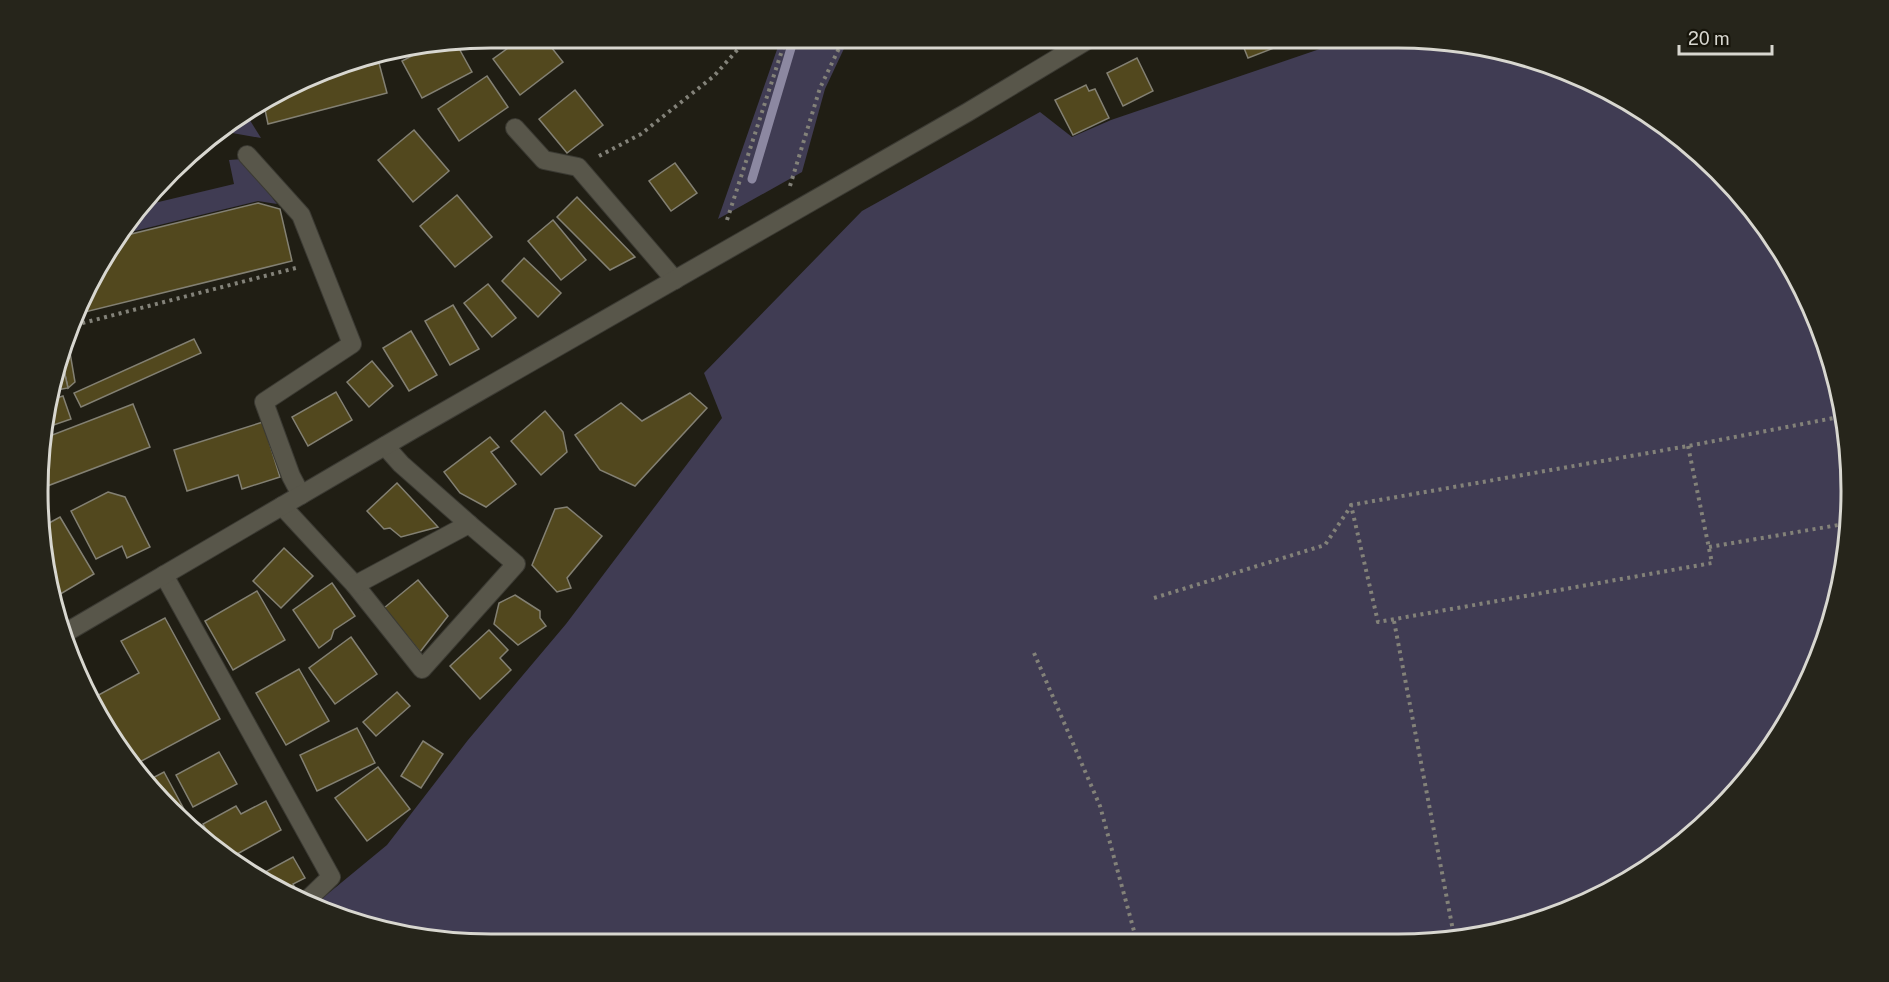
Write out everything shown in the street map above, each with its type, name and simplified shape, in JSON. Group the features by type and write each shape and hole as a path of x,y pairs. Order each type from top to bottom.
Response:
{"street":[{"path":"71,630 385,446 968,112 1074,48"},
{"path":"515,128 544,160 578,166 675,280"},
{"path":"247,155 301,215 352,344 264,402 291,476 302,495"},
{"path":"282,506 355,585 422,669 516,564 402,464 385,446"},
{"path":"355,585 469,524"},
{"path":"164,575 331,877 312,896"}],"path":[{"path":"578,166 641,134 714,76 739,48"},
{"path":"726,225 783,48"},
{"path":"790,188 820,88 839,48"},
{"path":"81,323 320,262"},
{"path":"1154,598 1325,545 1352,505 1834,418"},
{"path":"1352,505 1378,622 1394,621 1712,562 1688,446"},
{"path":"1709,547 1840,525"},
{"path":"1394,621 1453,930"},
{"path":"1034,653 1100,806 1135,934"}],"shaded area":[{"path":"778,48 844,48 825,89 802,172 718,219"},
{"path":"1323,48 1398,48 1456,52 1513,63 1540,72 1568,82 1620,107 1690,158 1731,199 1782,270 1807,321 1826,376 1832,405 1837,433 1841,491 1837,549 1832,577 1826,606 1807,661 1782,712 1766,737 1731,783 1711,804 1690,824 1644,859 1619,875 1568,900 1513,919 1427,933 491,934 433,930 405,925 376,919 321,900 387,845 468,740 566,624 722,418 704,373 862,211 1040,112 1072,137 1111,120"},
{"path":"250,120 261,138 231,133"},
{"path":"243,159 277,204 258,201 133,231 155,203 234,184 229,160"}],"building":[{"path":"508,48 552,48 563,62 520,95 493,59"},
{"path":"1244,48 1274,48 1248,58"},
{"path":"459,49 472,72 422,98 402,61 412,56"},
{"path":"1137,58 1153,91 1123,106 1107,73"},
{"path":"379,63 387,93 268,124 265,110 269,107 321,82"},
{"path":"487,76 508,107 459,141 438,109"},
{"path":"1086,85 1089,91 1095,89 1109,118 1073,135 1055,100"},
{"path":"575,90 603,125 567,153 539,119"},
{"path":"414,130 449,171 413,202 378,160"},
{"path":"675,163 697,193 671,211 649,181"},
{"path":"457,195 492,237 455,267 420,226"},
{"path":"577,197 635,257 610,270 557,217"},
{"path":"258,203 280,209 292,261 86,312 107,269 131,234"},
{"path":"553,220 586,260 561,280 528,241"},
{"path":"524,258 561,293 538,317 502,281"},
{"path":"488,284 516,318 492,337 464,303"},
{"path":"453,305 479,349 450,365 425,321"},
{"path":"411,331 437,375 409,391 383,348"},
{"path":"194,339 201,353 81,407 74,393"},
{"path":"70,354 75,382 68,388 64,372"},
{"path":"372,361 393,386 369,407 347,382"},
{"path":"64,372 68,388 60,389"},
{"path":"336,392 352,420 308,446 292,417"},
{"path":"690,393 707,408 635,486 600,470 575,435 621,403 642,421"},
{"path":"63,396 71,419 53,425 57,405 59,397"},
{"path":"133,404 150,447 48,486 52,435"},
{"path":"545,411 563,432 567,452 541,475 511,441"},
{"path":"263,422 280,477 242,489 238,475 187,491 174,450"},
{"path":"490,437 499,447 491,452 516,484 486,507 460,493 444,472"},
{"path":"397,483 438,527 401,537 390,528 384,529 367,511"},
{"path":"108,492 125,497 150,547 127,558 122,546 96,559 71,511"},
{"path":"567,507 602,536 567,578 571,588 557,592 532,565 555,509"},
{"path":"60,517 94,574 61,594 52,549 49,523"},
{"path":"284,548 313,576 281,608 253,581"},
{"path":"418,580 448,616 420,652 384,608"},
{"path":"332,583 355,616 334,630 331,639 319,648 293,610"},
{"path":"257,591 285,640 233,670 205,621"},
{"path":"515,595 540,611 540,618 546,626 518,645 494,624 499,603"},
{"path":"165,618 220,719 140,762 98,695 139,673 121,641"},
{"path":"489,630 508,650 500,658 511,670 480,699 450,666"},
{"path":"351,637 377,674 335,704 309,668"},
{"path":"299,669 329,721 286,745 256,693"},
{"path":"397,692 410,706 376,736 363,722"},
{"path":"357,728 375,763 317,791 300,755"},
{"path":"423,741 443,754 421,788 401,776"},
{"path":"219,752 237,784 193,807 176,775"},
{"path":"378,767 410,809 367,841 335,798"},
{"path":"164,772 184,810 158,783 154,778"},
{"path":"266,801 281,830 238,854 206,830 203,824 236,806 241,814"},
{"path":"293,857 305,878 293,884 295,888 265,872"}],"waterway":[{"path":"752,179 791,48"}]}
